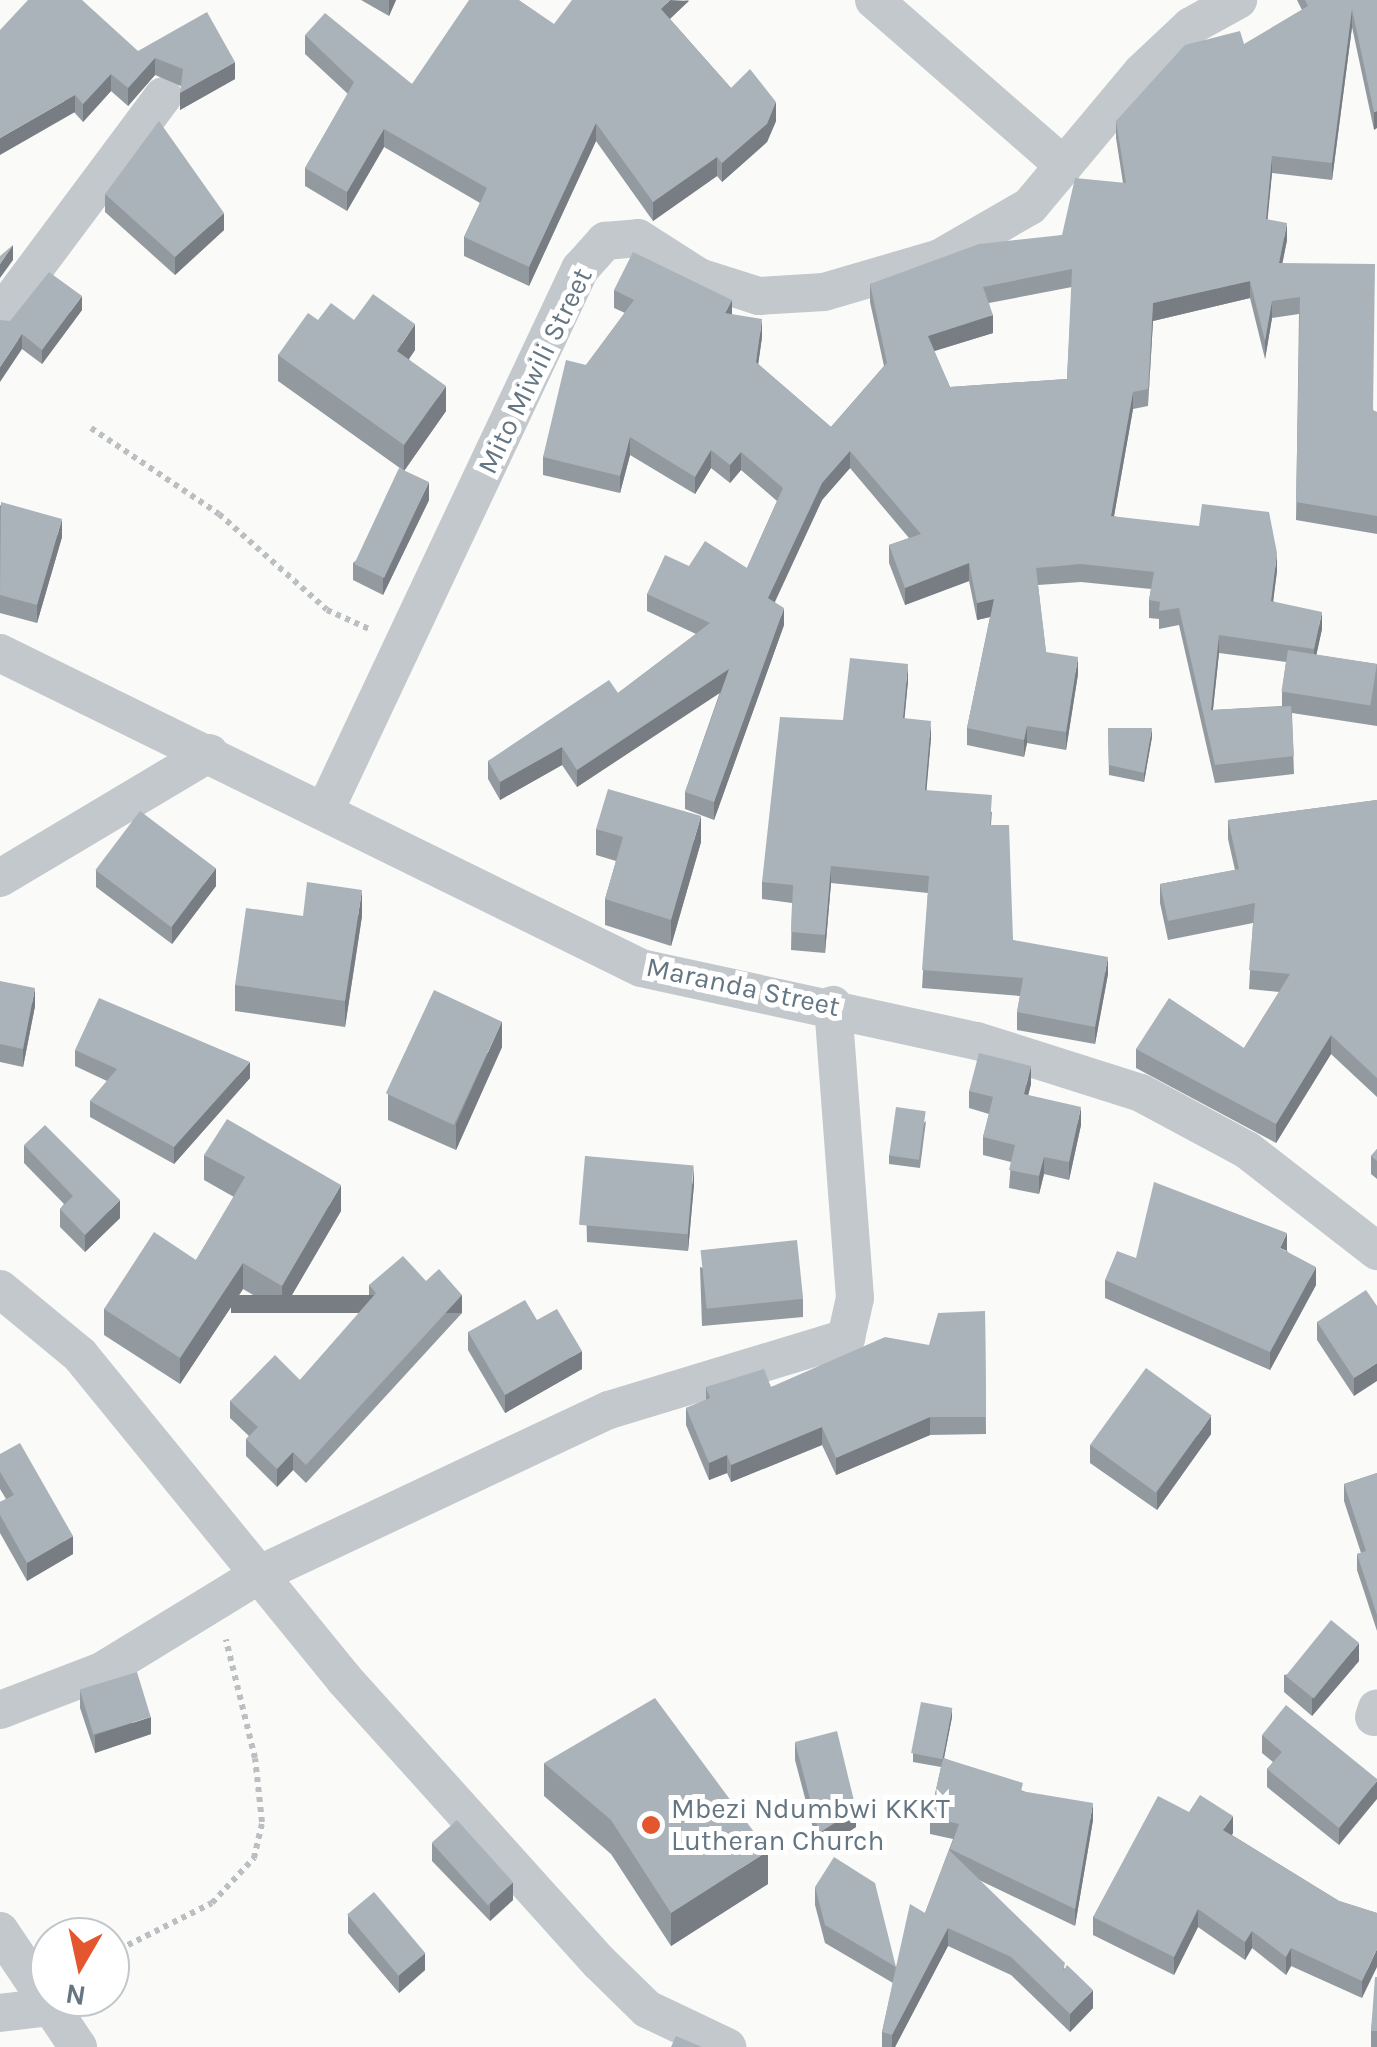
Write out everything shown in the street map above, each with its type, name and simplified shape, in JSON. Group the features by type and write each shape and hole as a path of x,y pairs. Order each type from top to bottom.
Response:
{"street":[{"path":"874,0 1064,166"},
{"name":"Mito Miwili Street","path":"328,806 580,269 605,241 638,238 698,277 759,296 824,292 940,258 1030,206 1191,26 1238,0"},
{"path":"0,314 164,96"},
{"name":"Maranda Street","path":"0,653 328,806 642,968 834,1005 1141,1093 1247,1150 1377,1251"},
{"path":"0,878 210,753"},
{"path":"0,1710 102,1670 260,1574 609,1410 846,1338 855,1298 834,1005"},
{"path":"0,1289 80,1355 260,1574 600,1963 646,2009 728,2047"},
{"path":"0,1931 30,1977"},
{"path":"0,2013 30,2009"},
{"path":"57,2017 78,2047"}],"path":[{"path":"90,428 230,522 327,610 404,645"},
{"path":"130,1944 212,1903 254,1858 262,1822 255,1758 216,1601"}],"building":[{"path":"28,0 82,0 138,51 207,12 235,62 180,93 183,69 155,58 128,88 111,74 83,104 75,95 0,138 0,30"},
{"path":"469,0 519,0 554,24 572,0 670,0 661,9 731,88 750,69 776,102 767,124 722,163 717,157 653,202 596,123 529,267 464,237 487,188 384,129 347,192 305,168 354,82 305,35 325,13 412,84"},
{"path":"1305,0 1377,0 1377,111 1374,112 1352,9 1332,163 1272,156 1266,219 1287,223 1279,263 1375,264 1373,411 1377,412 1377,516 1296,502 1300,297 1272,301 1265,341 1250,281 1153,303 1148,389 1133,392 1111,516 1199,526 1202,504 1269,512 1277,553 1271,601 1322,612 1314,649 1219,635 1211,710 1291,706 1294,756 1215,765 1179,608 1159,611 1160,602 1149,600 1154,572 1081,564 1036,568 1046,652 1078,657 1066,732 1027,726 1024,740 967,728 994,599 977,603 969,563 905,588 889,545 921,534 850,451 822,483 768,598 784,608 714,802 685,792 729,669 577,770 562,747 500,782 488,761 609,680 618,693 710,623 647,594 665,555 689,566 705,541 747,568 783,488 741,452 730,465 711,450 695,477 630,437 620,476 543,457 566,360 586,365 634,300 614,290 633,252 732,300 725,313 762,319 756,362 831,427 887,363 870,284 979,244 1062,235 1075,178 1126,183 1116,121 1185,45 1240,31 1244,44 1308,6","holes":["1072,269 1067,379 950,387 928,336 993,315 983,287"]},
{"path":"159,121 224,213 175,257 105,194"},
{"path":"49,272 82,296 42,350 22,334 0,367 0,320 10,321"},
{"path":"373,294 415,324 397,351 446,386 404,445 278,355 308,313 318,320 331,303 354,320"},
{"path":"399,468 429,482 384,578 354,564"},
{"path":"1,502 62,519 37,605 0,595"},
{"path":"1288,650 1377,664 1370,706 1281,691"},
{"path":"850,658 908,664 903,718 931,721 925,790 992,795 990,825 1009,825 1013,940 1108,957 1095,1027 1017,1012 1023,978 922,970 929,876 831,866 825,935 791,932 793,885 762,882 780,717 843,720"},
{"path":"1108,728 1152,728 1144,773 1109,765"},
{"path":"608,789 701,816 671,920 605,899 623,837 596,829"},
{"path":"1377,800 1377,1078 1331,1035 1276,1124 1136,1049 1169,998 1244,1048 1290,974 1249,970 1255,903 1168,921 1160,884 1239,869 1228,820"},
{"path":"140,811 216,868 171,927 95,870"},
{"path":"307,882 362,890 345,1001 235,985 246,908 303,916"},
{"path":"0,981 35,988 23,1049 0,1044"},
{"path":"434,990 502,1022 454,1125 386,1093"},
{"path":"99,998 250,1062 174,1147 90,1101 117,1069 75,1050"},
{"path":"979,1053 1031,1066 1024,1094 1081,1107 1069,1162 1044,1157 1039,1176 1009,1170 1015,1145 983,1137 993,1097 969,1091"},
{"path":"896,1107 926,1111 919,1160 889,1156"},
{"path":"227,1119 341,1185 282,1286 243,1263 180,1358 104,1309 154,1232 196,1260 245,1177 204,1155"},
{"path":"45,1125 120,1200 85,1235 60,1209 73,1196 24,1145"},
{"path":"585,1156 694,1165 688,1234 579,1225"},
{"path":"1154,1182 1287,1233 1280,1248 1316,1267 1270,1352 1105,1280 1117,1251 1136,1258"},
{"path":"797,1240 803,1299 707,1309 701,1250"},
{"path":"403,1256 426,1281 439,1269 462,1295 306,1465 293,1452 277,1469 246,1439 258,1427 230,1401 275,1355 300,1380 376,1293 369,1285"},
{"path":"1366,1290 1377,1306 1377,1363 1354,1378 1317,1322"},
{"path":"525,1300 537,1320 557,1309 582,1351 505,1395 468,1332"},
{"path":"985,1311 986,1417 930,1417 836,1458 822,1427 731,1465 727,1455 709,1463 686,1408 710,1398 706,1387 764,1369 771,1387 885,1337 929,1345 938,1313"},
{"path":"1146,1368 1212,1416 1156,1492 1090,1445"},
{"path":"20,1443 73,1536 27,1563 0,1515 0,1502 14,1495 0,1472 0,1454"},
{"path":"1377,1473 1377,1615 1357,1554 1366,1551 1344,1484"},
{"path":"1331,1620 1359,1643 1314,1699 1286,1676"},
{"path":"137,1672 151,1717 93,1734 80,1690"},
{"name":"Mbezi Ndumbwi KKKT Lutheran Church","path":"655,1698 768,1851 671,1913 611,1820 544,1763"},
{"path":"921,1702 952,1708 942,1759 911,1753"},
{"path":"1286,1705 1377,1779 1339,1828 1267,1769 1282,1752 1262,1735"},
{"path":"837,1731 856,1809 819,1833 795,1742"},
{"path":"943,1758 1023,1783 1021,1791 1093,1803 1075,1909 950,1849 959,1824 930,1817"},
{"path":"1200,1795 1233,1816 1223,1830 1339,1901 1377,1913 1377,1949 1362,1981 1291,1948 1286,1957 1252,1931 1245,1942 1198,1909 1174,1957 1093,1917 1158,1796 1189,1812"},
{"path":"457,1820 513,1882 488,1905 432,1843"},
{"path":"949,1850 1065,1963 1063,1972 1067,1965 1093,1990 1070,2014 1011,1957 948,1928 892,2035 882,2032 910,1904 925,1913"},
{"path":"834,1857 875,1883 896,1967 825,1925 815,1887"},
{"path":"374,1892 425,1953 399,1976 347,1914"},
{"path":"1375,1977 1377,2031 1371,2031"},
{"path":"676,2036 702,2047 671,2047"}],"place":[{"name":"Mbezi Ndumbwi KKKT Lutheran Church","path":"651,1825"}]}
